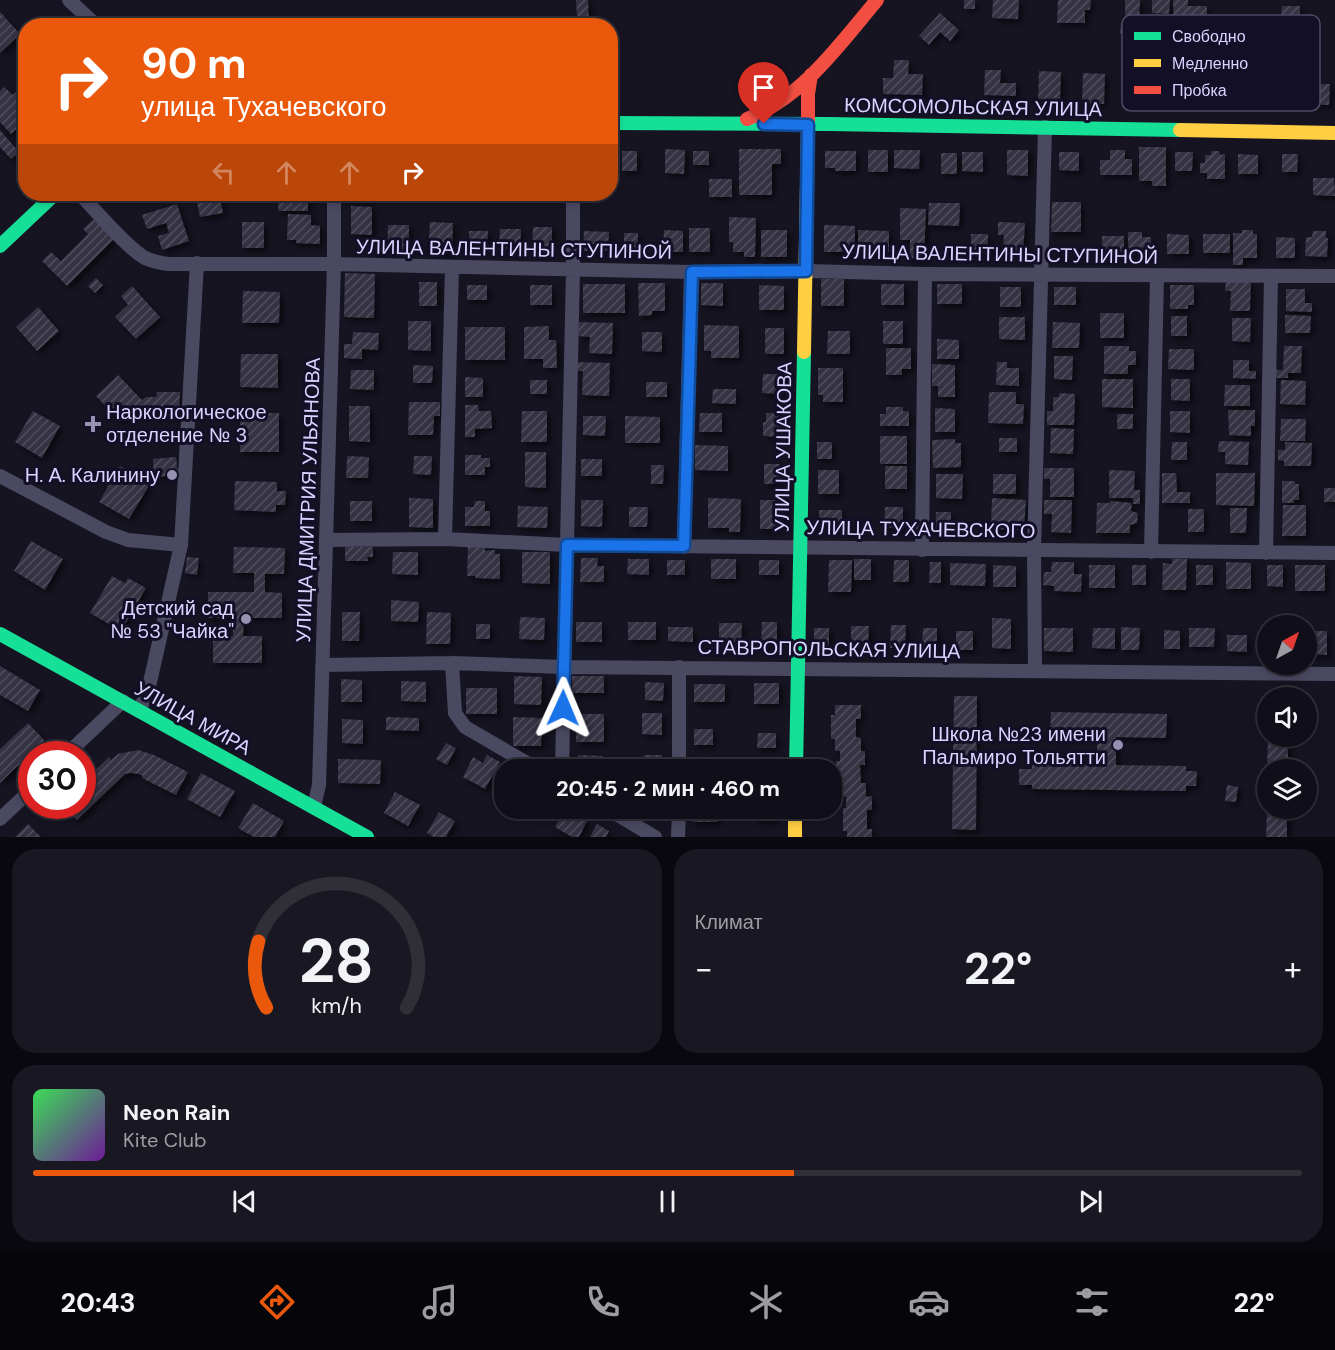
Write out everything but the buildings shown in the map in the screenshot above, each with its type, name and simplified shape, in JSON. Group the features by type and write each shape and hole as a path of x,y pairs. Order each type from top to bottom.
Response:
{"main road":[{"path":"720,124 767,113 798,89 877,0"},
{"name":"УЛИЦА УШАКОВА","path":"796,759 808,94 811,75"},
{"name":"КОМСОМОЛЬСКАЯ УЛИЦА","path":"618,123 1045,127 1335,133"},
{"path":"0,246 48,201"},
{"name":"УЛИЦА МИРА","path":"0,634 367,837"},
{"path":"795,819 795,837"}],"street":[{"path":"69,0 88,18"},
{"path":"1035,671 1034,550 1045,127"},
{"name":"УЛИЦА ВАЛЕНТИНЫ СТУПИНОЙ","path":"87,201 132,248 145,257 168,264 334,264 573,271 1335,276"},
{"name":"УЛИЦА ДМИТРИЯ УЛЬЯНОВА","path":"314,807 319,785 334,201"},
{"path":"562,759 573,201"},
{"path":"139,711 148,691 181,545 197,263"},
{"path":"445,539 452,268"},
{"path":"684,546 692,272"},
{"path":"922,550 925,274"},
{"path":"1151,552 1157,276"},
{"path":"1266,553 1271,276"},
{"path":"0,476 106,532 128,540 181,545"},
{"name":"УЛИЦА ТУХАЧЕВСКОГО","path":"326,540 445,539 567,545 1335,553"},
{"path":"452,663 455,713 465,727 520,759"},
{"name":"СТАВРОПОЛЬСКАЯ УЛИЦА","path":"322,665 452,663 564,667 1335,674"},
{"path":"679,667 679,759"},
{"path":"81,741 123,701"},
{"path":"0,819 18,802"},
{"path":"625,819 655,837"},
{"path":"678,837 679,819"}],"traffic: fast":[{"path":"618,123 1180,130"},
{"path":"0,246 48,201"},
{"path":"796,759 804,352"},
{"path":"0,634 367,837"}],"traffic: slow":[{"path":"804,352 808,125"},
{"path":"1180,130 1335,133"},
{"path":"795,819 795,837"}],"traffic: jam":[{"path":"747,119 767,109 803,84 834,52 877,0"},
{"path":"808,125 808,94 811,75"}],"place":[{"name":"Наркологическое отделение № 3","path":"93,424"},
{"name":"Н. А. Калинину","path":"172,475"},
{"name":"Детский сад № 53 \"Чайка\"","path":"246,619"},
{"name":"Школа №23 имени Пальмиро Тольятти","path":"1118,745"}],"route":[{"path":"563,708 567,545 684,546 692,272 806,271 808,125 764,124"}]}
